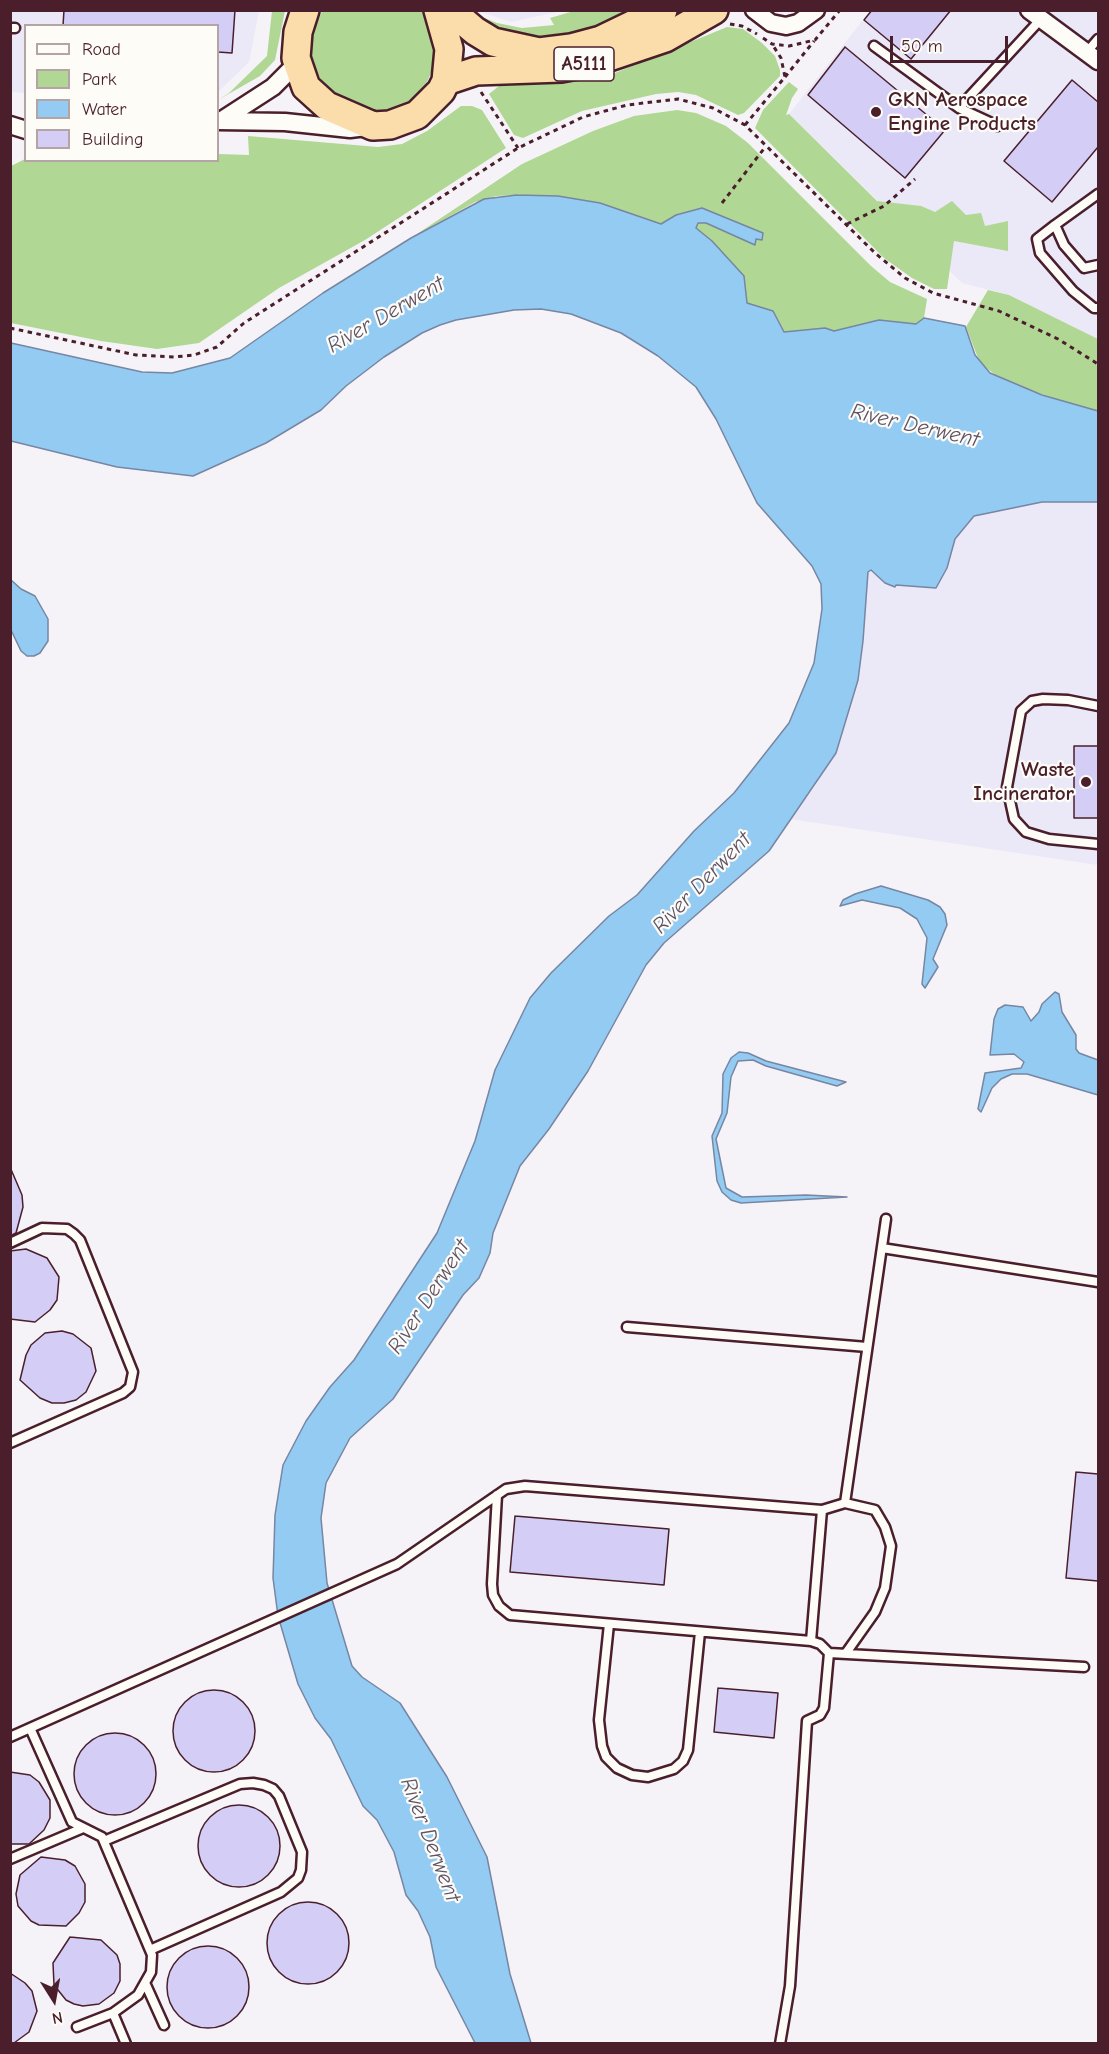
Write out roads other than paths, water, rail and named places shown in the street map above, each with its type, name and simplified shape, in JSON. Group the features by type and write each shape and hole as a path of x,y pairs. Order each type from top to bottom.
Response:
{"highway":[{"path":"303,12 296,58 306,87 315,98 343,114 373,126 390,125 417,115 435,98 446,81 449,49 438,10"},
{"name":"A5111","path":"450,10 475,31 493,42 524,50 571,48 621,32 663,10"},
{"name":"A5111","path":"446,81 476,71 561,68 594,62 665,38 714,10"}],"street":[{"path":"621,32 652,30 686,10"},
{"path":"754,10 771,23 786,26 798,24 816,10"},
{"path":"1035,15 1092,57"},
{"path":"220,121 273,87 291,69 296,58"},
{"path":"220,121 285,122 350,129 373,126"}],"lane":[{"path":"960,108 1035,15"},
{"path":"1092,57 1098,39"},
{"path":"874,46 960,108 998,126"},
{"path":"1098,194 1037,239 1040,253 1073,291 1094,308 1098,308"},
{"path":"1055,225 1064,245 1084,268 1098,266"},
{"path":"1098,706 1068,700 1032,701 1021,711 1007,787 1014,819 1026,832 1049,839 1098,844"},
{"path":"844,1503 886,1219"},
{"path":"10,1243 42,1228 67,1229 80,1240 133,1372 130,1387 123,1393 10,1443"},
{"path":"882,1248 1098,1281"},
{"path":"627,1327 867,1347"},
{"path":"10,1737 361,1578 397,1564 506,1489 525,1486 822,1510 844,1503 875,1510 885,1527 891,1546 885,1588 875,1612 846,1653"},
{"path":"497,1495 493,1594 499,1606 510,1615 811,1641 820,1644 829,1653 1084,1667"},
{"path":"811,1641 822,1510"},
{"path":"609,1624 599,1720 602,1746 606,1757 617,1768 632,1775 648,1777 674,1769 683,1761 688,1750 699,1632"},
{"path":"780,2043 790,1986 807,1721 820,1715 824,1708 829,1653"},
{"path":"30,1728 72,1822 102,1837 150,1950 151,1972 146,1985 130,2002 113,2013 77,2027"},
{"path":"104,1841 240,1784 264,1785 273,1789 279,1796 302,1852 298,1878 281,1892 150,1950"},
{"path":"10,1859 83,1828"},
{"path":"146,1985 164,2025"},
{"path":"113,2013 126,2043"}],"water":[{"name":"River Derwent","path":"517,195 558,196 600,203 661,224 676,215 702,208 763,233 762,240 756,239 755,245 706,223 698,223 696,228 712,241 744,276 747,303 773,311 784,332 825,328 834,331 879,320 916,324 924,318 965,326 975,355 990,373 1042,395 1098,411 1098,502 1042,502 974,516 955,539 947,568 936,588 896,585 895,587 885,583 871,570 868,572 858,680 836,753 769,851 664,943 646,965 588,1071 549,1129 520,1166 493,1233 490,1253 479,1278 463,1295 393,1399 350,1438 326,1483 321,1518 327,1583 352,1666 362,1677 400,1703 447,1777 487,1857 510,1974 531,2043 475,2043 436,1967 430,1937 418,1911 406,1895 394,1852 377,1820 363,1806 331,1739 315,1718 298,1684 278,1616 273,1578 275,1515 283,1465 306,1421 330,1387 354,1360 437,1233 475,1141 495,1070 530,998 551,973 609,916 637,895 694,831 734,793 789,723 814,663 822,609 821,584 812,566 757,503 716,419 696,387 658,356 621,333 571,314 541,309 514,310 440,325 422,333 384,357 346,386 321,410 266,443 193,476 117,467 11,441 11,343 142,372 172,373 230,358 323,293 411,238 484,199"},
{"path":"10,579 21,589 35,596 48,619 48,641 40,653 34,656 27,656 21,651 11,630"},
{"path":"881,886 928,900 940,907 945,914 947,925 933,959 938,967 925,988 922,984 927,938 917,919 900,908 862,900 840,906 843,900 855,894"},
{"path":"1055,992 1059,994 1062,1012 1076,1035 1076,1049 1079,1053 1098,1060 1098,1095 1027,1074 1012,1074 1001,1079 992,1088 981,1112 978,1109 985,1073 1021,1068 1024,1062 1014,1054 990,1055 994,1019 998,1009 1005,1005 1023,1007 1031,1021 1039,1012 1042,1004"},
{"path":"739,1052 846,1082 837,1086 766,1066 753,1060 738,1061 731,1077 727,1113 716,1139 726,1188 742,1197 806,1195 847,1197 741,1203 731,1200 722,1192 717,1181 712,1136 722,1113 723,1074 731,1058"}],"place":[{"name":"GKN Aerospace Engine Products","path":"876,112"},
{"name":"Waste Incinerator","path":"1086,782"}]}
